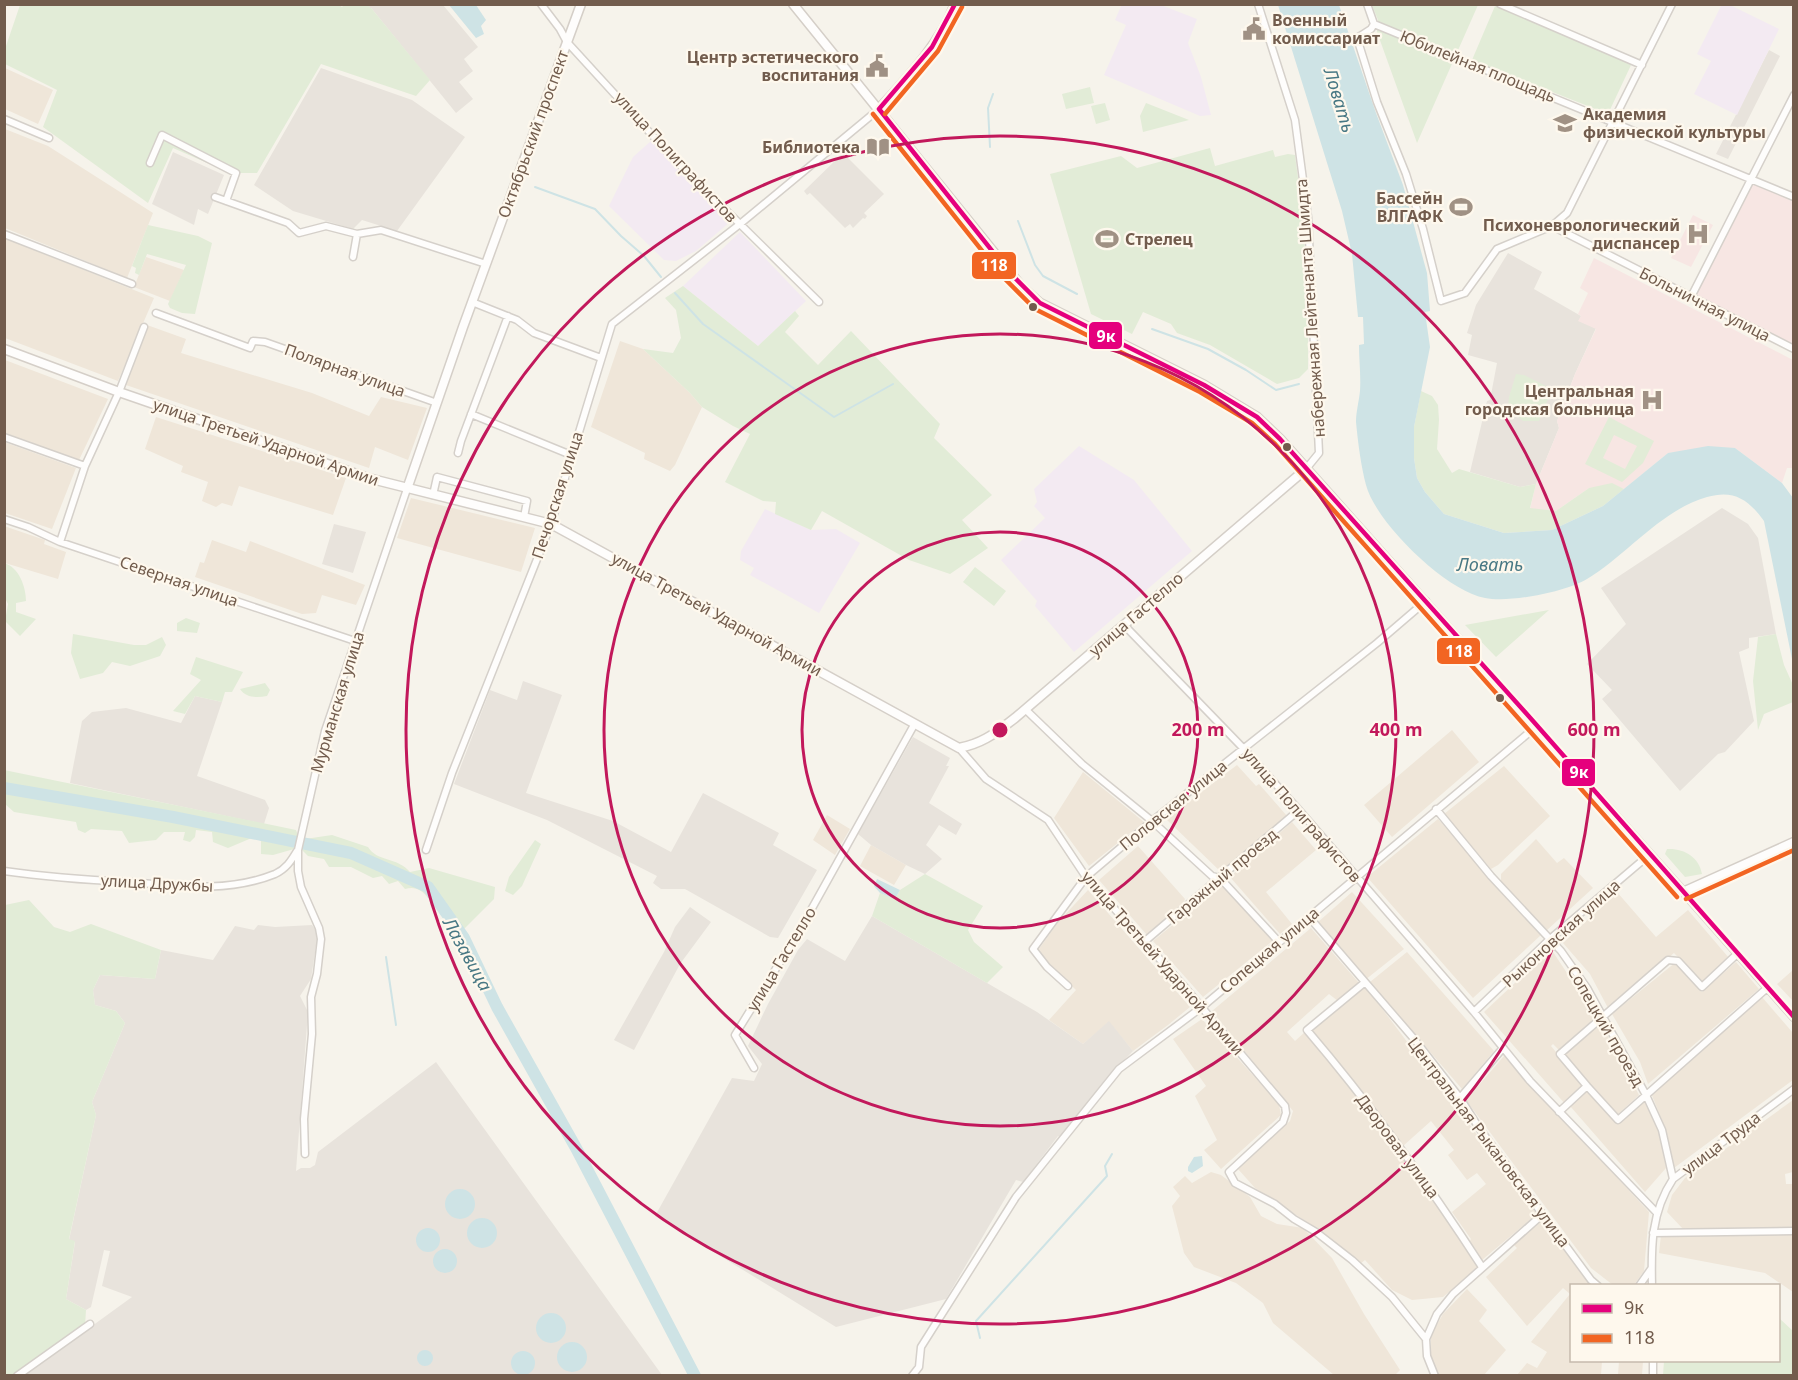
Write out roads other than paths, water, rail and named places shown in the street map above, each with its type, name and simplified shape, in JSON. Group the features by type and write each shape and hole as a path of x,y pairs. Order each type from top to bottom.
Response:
{"main road":[{"name":"Октябрьский проспект","path":"486,264 581,4"},
{"path":"793,4 1021,286 1040,303 1204,385 1257,417 1280,439 1426,601 1683,892 1794,843"},
{"path":"879,109 905,81 937,38 956,4"},
{"name":"Мурманская улица","path":"407,489 486,264"},
{"name":"улица Третьей Ударной Армии","path":"4,349 119,392 368,478 551,524 959,748"},
{"name":"улица Гастелло","path":"959,748 987,740 1306,469"}],"street":[{"name":"улица Полиграфистов","path":"541,4 567,42 674,159 819,302"},
{"name":"набережная Лейтенанта Шмидта","path":"1258,4 1295,120 1308,217 1319,453 1306,469"},
{"path":"1367,4 1374,24 1357,38 1377,102 1406,174 1423,230 1440,301 1466,293 1497,249 1552,225 1567,213 1672,4"},
{"path":"1500,4 1642,65"},
{"name":"Юбилейная площадь","path":"1374,24 1794,197"},
{"path":"1690,297 1794,95"},
{"name":"Печорская улица","path":"426,850 452,773 551,524 612,324 740,224 879,109"},
{"path":"4,119 49,138"},
{"path":"150,163 162,135 236,173 226,201"},
{"path":"215,197 288,223 300,233 326,226 357,234 381,230 486,264"},
{"name":"Больничная улица","path":"1552,225 1794,349"},
{"path":"4,234 132,284"},
{"path":"353,257 357,234"},
{"path":"472,302 517,320 534,333 601,358"},
{"name":"Полярная улица","path":"156,313 250,348 253,341 265,342 437,403"},
{"path":"458,453 508,316"},
{"path":"60,542 86,466 119,392 144,327"},
{"path":"471,414 571,455"},
{"path":"4,437 86,466"},
{"path":"433,495 437,477 527,501 524,517"},
{"name":"Мурманская улица","path":"305,1155 304,1119 312,1034 311,998 317,975 321,939 319,928 301,887 298,850 325,731 407,489"},
{"name":"Северная улица","path":"4,519 60,542 355,640"},
{"name":"Половская улица","path":"1068,986 1033,949 1086,878 1152,821 1377,643 1426,601"},
{"name":"улица Полиграфистов","path":"1124,625 1243,748 1299,810 1503,1048"},
{"path":"1025,709 1082,764 1152,821 1212,876 1220,878 1279,942"},
{"name":"улица Гастелло","path":"754,1068 735,1035 801,928 914,725"},
{"name":"Сопецкая улица","path":"912,1376 919,1367 921,1347 1016,1197 1119,1070 1202,1007 1436,808 1537,726"},
{"name":"улица Третьей Ударной Армии","path":"959,748 987,779 1048,820 1086,878 1202,1007 1285,1106 1286,1113 1283,1122 1229,1172 1235,1184 1275,1204 1352,1260 1392,1297 1426,1339"},
{"name":"Сопецкий проезд","path":"1436,808 1491,876 1561,951 1587,988 1646,1095 1662,1130 1673,1179"},
{"name":"Гаражный проезд","path":"1144,942 1299,810"},
{"name":"улица Дружбы","path":"4,871 47,877 193,886 236,885 276,873 289,865 298,850"},
{"name":"Рыконовская улица","path":"1474,1012 1550,939 1649,855"},
{"path":"1683,892 1736,955 1794,1018"},
{"name":"Центральная Рыкановская улица","path":"1309,917 1415,1040 1596,1284"},
{"path":"1736,955 1702,987 1678,961 1668,960 1560,1054 1618,1120 1766,989"},
{"name":"Дворовая улица","path":"1364,983 1307,1030 1346,1076 1433,1192 1482,1268"},
{"path":"1460,1098 1503,1048 1559,1112 1657,1209 1653,1233 1652,1284"},
{"path":"1559,1112 1587,1086"},
{"name":"улица Труда","path":"1657,1209 1673,1179 1794,1089"},
{"path":"1435,1376 1427,1356 1426,1339 1437,1314 1453,1294 1543,1214"},
{"path":"1653,1233 1794,1231"},
{"path":"1641,1284 1652,1269"},
{"path":"17,1376 90,1324"}],"water":[{"path":"449,5 476,5 486,20 481,26 484,34 476,38"},
{"name":"Ловать","path":"1278,5 1339,5 1403,185 1427,273 1430,311 1425,312 1430,347 1414,427 1414,458 1417,478 1425,492 1444,514 1504,533 1552,530 1603,506 1668,453 1708,446 1735,448 1782,483 1793,498 1793,664 1764,521 1753,507 1740,498 1725,494 1690,503 1659,522 1587,579 1565,588 1508,599 1485,598 1469,593 1451,583 1415,553 1383,518 1366,485 1356,422 1360,385 1359,345 1364,344 1363,317 1358,317 1352,254 1342,211"},
{"path":"877,879 900,890 895,899 880,893 874,886"},
{"path":"1202,1156 1203,1166 1192,1173 1188,1171 1194,1157"},
{"path":"460,1189 466,1190 474,1198 474,1210 466,1218 460,1219 454,1218 446,1210 445,1204 446,1198 454,1190"},
{"path":"482,1218 488,1219 496,1227 496,1239 488,1247 482,1248 476,1247 468,1239 467,1233 468,1227 476,1219"},
{"path":"428,1228 436,1232 440,1240 436,1248 428,1252 420,1248 416,1240 420,1232"},
{"path":"445,1249 453,1253 457,1261 453,1269 445,1273 437,1269 433,1261 437,1253"},
{"path":"551,1313 557,1314 565,1322 565,1334 557,1342 551,1343 545,1342 537,1334 536,1328 537,1322 545,1314"},
{"path":"572,1342 578,1343 586,1351 586,1363 578,1371 572,1372 566,1371 558,1363 557,1357 558,1351 566,1343"},
{"path":"422,1350 428,1350 433,1358 431,1364 422,1366 417,1361 417,1355"},
{"path":"523,1351 531,1355 535,1363 531,1371 523,1375 515,1371 511,1363 515,1355"}],"waterway":[{"path":"990,147 988,108 993,94"},
{"path":"535,187 595,209 644,256 661,277"},
{"path":"1018,221 1035,265 1043,276 1077,294"},
{"path":"675,293 703,324 834,417 893,384"},
{"path":"1152,329 1208,349 1276,390 1299,384"},
{"name":"Лазавица","path":"4,788 173,817 351,853 428,887 464,938 497,1007 576,1148 695,1376"},
{"path":"386,957 396,1025"},
{"path":"980,1338 976,1321 1107,1176 1105,1166 1112,1154"}],"place":[{"name":"Военный комиссариат","path":"1254,29"},
{"name":"Центр эстетического воспитания","path":"877,66"},
{"name":"Aкадемия физической культуры","path":"1565,123"},
{"name":"Библиотека","path":"878,147"},
{"name":"Бассейн ВЛГАФК","path":"1461,207"},
{"name":"Психоневрологический диспансер","path":"1698,234"},
{"name":"Стрелец","path":"1107,239"},
{"name":"Центральная городская больница","path":"1652,400"}]}
